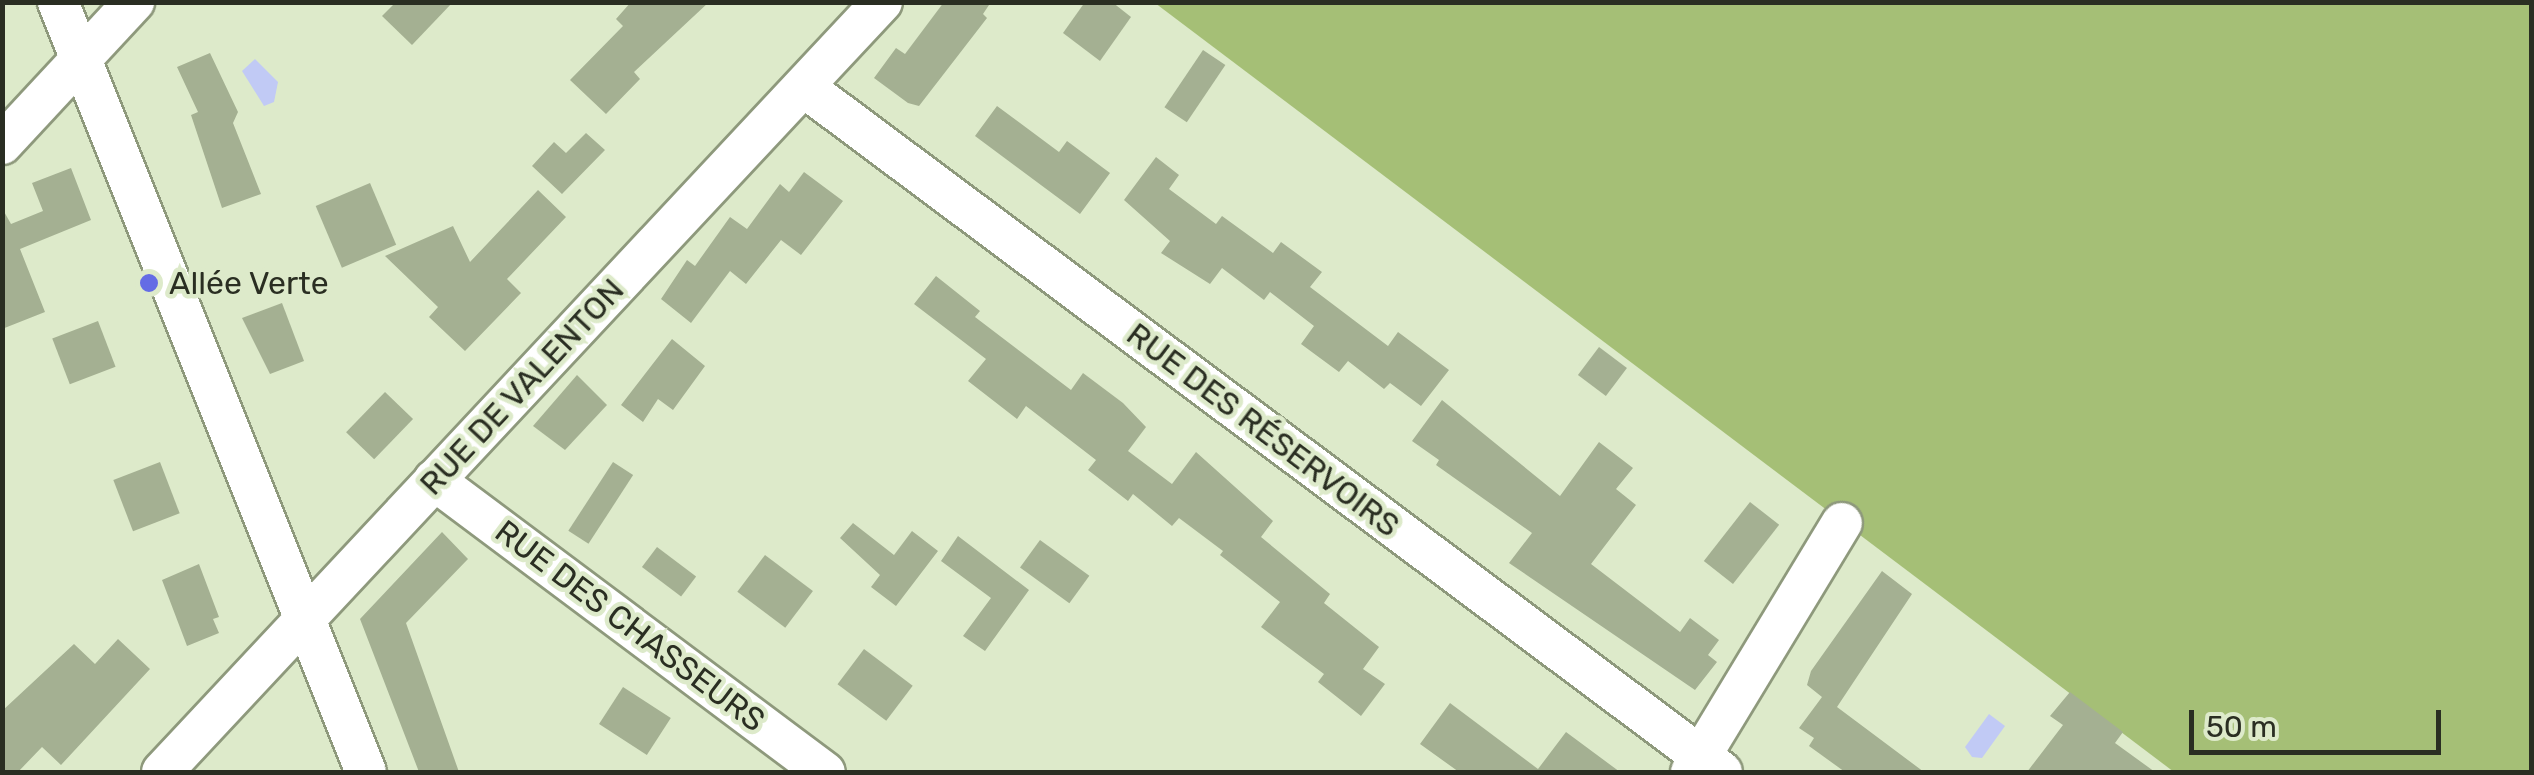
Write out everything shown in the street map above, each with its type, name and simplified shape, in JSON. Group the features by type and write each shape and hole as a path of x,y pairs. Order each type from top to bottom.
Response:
{"street":[{"path":"58,2 366,772"},
{"path":"2,144 83,62 134,2"},
{"name":"RUE DE VALENTON","path":"162,772 882,2"},
{"name":"RUE DES RÉSERVOIRS","path":"804,87 1704,767"},
{"name":"RUE DES CHASSEURS","path":"434,480 825,772"},
{"path":"1704,767 1842,523"}],"green space":[{"path":"1155,3 2531,3 2531,772 2174,772"}],"water":[{"path":"255,59 278,82 274,102 264,106 242,71"},
{"path":"1989,714 2005,726 1982,758 1972,757 1965,747"}],"building":[{"path":"396,2 453,2 412,45 382,16"},
{"path":"631,2 709,2 634,72 640,79 606,114 570,80 623,26 616,19"},
{"path":"944,2 991,2 983,14 987,18 919,106 908,103 874,78 896,48 905,54"},
{"path":"1085,2 1112,2 1131,17 1100,61 1063,33"},
{"path":"1203,50 1225,65 1187,122 1164,107"},
{"path":"210,53 238,112 233,123 261,194 222,208 191,115 198,112 177,67"},
{"path":"997,106 1059,152 1067,141 1110,173 1080,214 975,136"},
{"path":"586,133 605,150 562,194 532,166 554,142 566,153"},
{"path":"1156,157 1179,175 1169,189 1216,224 1222,216 1273,253 1281,242 1322,272 1310,287 1388,346 1398,332 1449,370 1421,406 1390,383 1384,389 1348,361 1339,372 1301,344 1314,326 1270,292 1264,300 1222,268 1210,284 1161,253 1170,241 1124,200"},
{"path":"71,168 91,220 20,249 45,312 2,329 2,208 11,224 43,211 32,183"},
{"path":"804,172 843,201 801,255 781,240 746,284 730,271 691,323 661,299 687,260 695,266 730,217 747,229 780,184 789,192"},
{"path":"370,183 396,245 342,268 316,206"},
{"path":"538,190 566,217 507,279 521,293 465,351 429,317 438,307 385,256 453,226 470,262"},
{"path":"936,276 980,311 975,317 1071,390 1083,373 1123,403 1146,427 1128,451 1172,484 1196,452 1273,521 1261,537 1330,594 1324,603 1379,647 1363,669 1385,684 1361,716 1318,682 1324,674 1261,627 1280,602 1220,555 1223,551 1179,518 1172,526 1133,494 1128,501 1088,470 1096,460 1026,406 1017,419 968,381 986,359 914,304"},
{"path":"282,303 304,361 270,374 242,318"},
{"path":"98,321 116,367 70,384 52,339"},
{"path":"672,339 705,366 673,410 658,399 643,422 621,405"},
{"path":"1599,347 1627,368 1606,396 1578,375"},
{"path":"577,375 607,405 565,450 533,426"},
{"path":"385,392 413,419 374,459 346,432"},
{"path":"1442,400 1560,496 1599,442 1633,468 1616,489 1636,505 1591,564 1680,632 1690,618 1719,640 1708,655 1717,662 1695,690 1509,563 1532,533 1436,465 1439,460 1412,441"},
{"path":"160,462 180,513 133,531 113,480"},
{"path":"613,462 633,475 588,544 568,531"},
{"path":"1750,502 1779,525 1733,584 1704,561"},
{"path":"853,523 894,555 912,531 938,551 896,606 871,587 880,575 840,538"},
{"path":"442,532 468,559 406,623 459,772 419,772 360,619"},
{"path":"958,536 1029,590 985,651 963,636 991,598 941,561"},
{"path":"1040,540 1089,576 1069,603 1020,568"},
{"path":"657,547 696,576 681,596 642,567"},
{"path":"765,555 813,591 785,628 737,592"},
{"path":"199,564 219,617 213,619 219,633 187,646 162,580"},
{"path":"1882,571 1912,594 1837,707 1924,772 1845,772 1809,746 1814,738 1799,728 1822,697 1807,685 1811,671"},
{"path":"118,639 150,669 61,765 42,747 18,772 2,772 2,711 74,644 95,664"},
{"path":"864,649 913,686 886,721 838,684"},
{"path":"623,687 671,718 647,755 599,724"},
{"path":"2070,692 2123,732 2115,743 2155,772 2027,772 2063,725 2050,716"},
{"path":"1450,703 1538,769 1566,732 1620,772 1459,772 1420,744"}],"place":[{"name":"Allée Verte","path":"149,283"}]}
